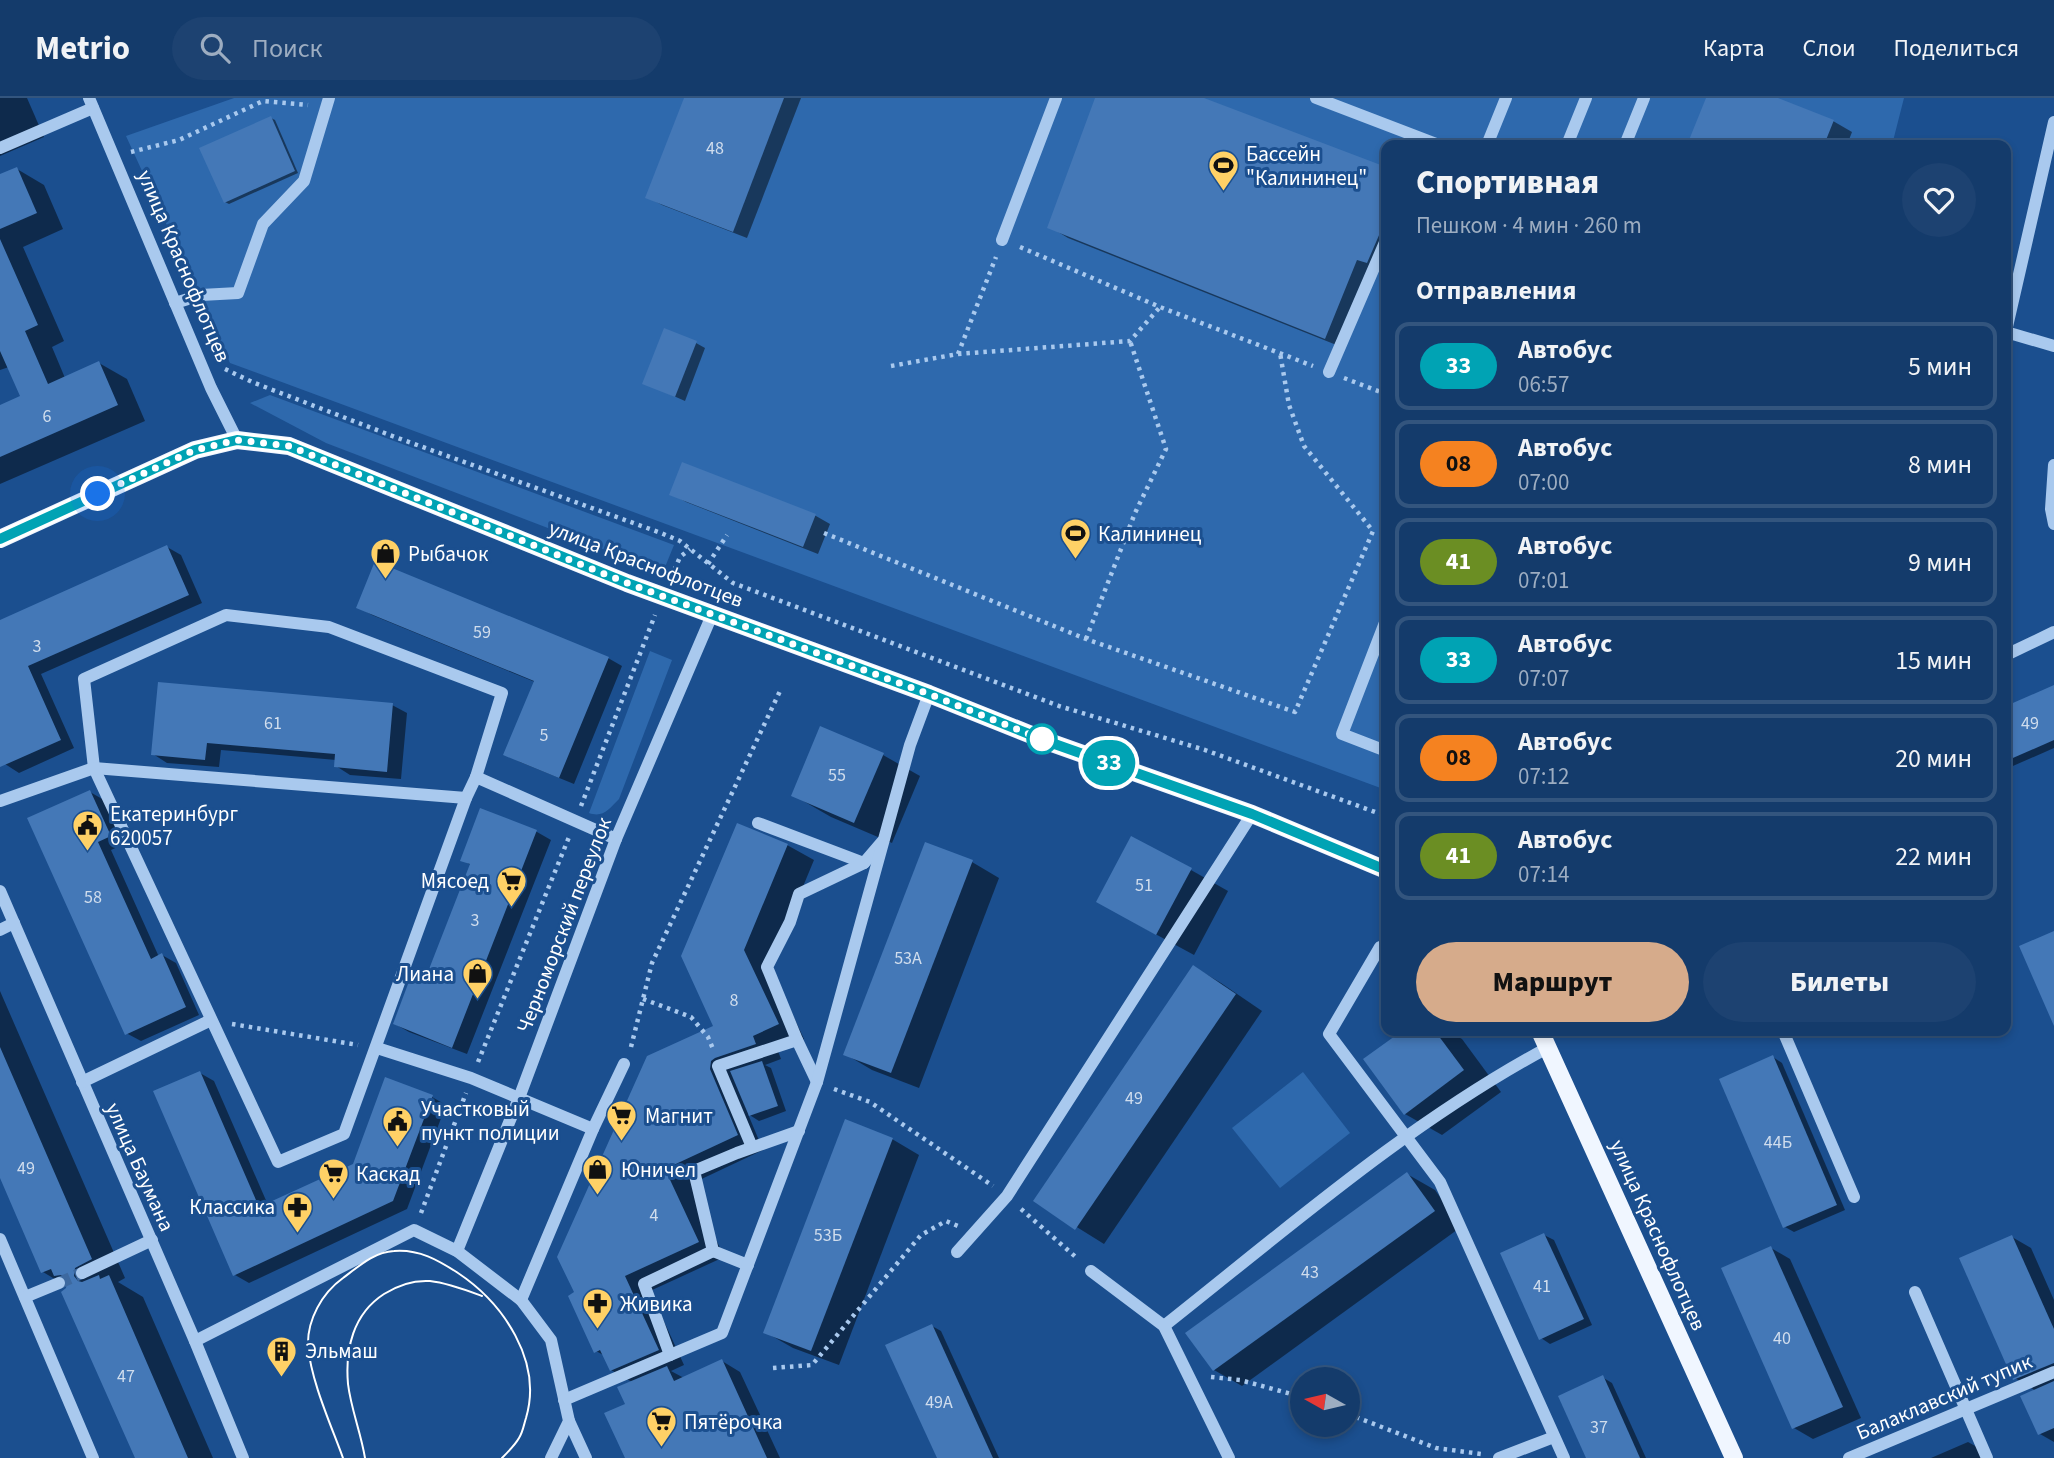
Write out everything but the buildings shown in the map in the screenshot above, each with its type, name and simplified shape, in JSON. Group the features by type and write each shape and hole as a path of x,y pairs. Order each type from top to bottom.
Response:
{"main road":[{"path":"0,539 195,450 237,440"},
{"name":"улица Краснофлотцев","path":"237,440 289,446 663,597 929,694 1049,742 1252,814 1381,868"},
{"name":"улица Краснофлотцев","path":"1543,1036 1734,1458"}],"street":[{"path":"1002,240 1056,98"},
{"path":"1316,98 1421,140"},
{"path":"1489,140 1506,98"},
{"path":"1569,140 1586,98"},
{"path":"1627,140 1644,98"},
{"path":"175,303 201,295 238,293 262,224 304,181 327,102"},
{"path":"0,148 91,103"},
{"name":"улица Краснофлотцев","path":"91,103 211,388 237,440"},
{"path":"2011,309 2054,122"},
{"path":"1329,372 1381,252"},
{"path":"2011,333 2054,346"},
{"path":"2054,465 2054,524"},
{"path":"226,615 329,627 502,693 475,777 344,1134 278,1162 94,768 84,679 226,615"},
{"name":"Черноморский переулок","path":"457,1251 519,1098 616,839 712,615"},
{"path":"2011,653 2054,632"},
{"path":"1381,634 1342,734 1381,749"},
{"path":"564,1399 722,1333 817,1082 910,745 929,694"},
{"path":"0,801 94,768 466,798"},
{"path":"475,777 616,839"},
{"path":"957,1252 1007,1196 1252,814"},
{"path":"758,823 864,863"},
{"path":"817,1082 768,967 790,922 799,894 864,863 884,840"},
{"name":"улица Баумана","path":"0,891 195,1340 243,1458"},
{"path":"0,930 15,923"},
{"path":"1380,947 1329,1034 1440,1182 1564,1458"},
{"path":"82,1082 211,1020"},
{"path":"1785,1036 1854,1197"},
{"path":"752,1147 718,1066 797,1040"},
{"path":"1164,1326 1405,1136 1501,1073 1549,1047"},
{"path":"377,1048 471,1078 593,1129"},
{"path":"521,1300 593,1129 624,1064"},
{"path":"713,1251 694,1171 799,1130"},
{"path":"195,1340 414,1230 457,1251 521,1300 551,1340 569,1421 586,1458"},
{"path":"0,1239 93,1458"},
{"path":"82,1273 152,1240"},
{"path":"670,1355 644,1284 713,1251 748,1265"},
{"path":"1091,1271 1164,1326 1229,1458"},
{"path":"25,1297 59,1283"},
{"path":"1915,1292 1987,1458"},
{"name":"Балаклавский тупик","path":"1849,1458 2054,1372"},
{"path":"551,1458 569,1421"},
{"path":"1501,1457 1554,1437"}],"path":[{"path":"131,152 179,141 263,102 327,102"},
{"path":"129,144 136,163"},
{"path":"958,354 1002,240 1160,307 1310,365"},
{"path":"891,366 958,354 1130,341 1160,307"},
{"path":"1086,639 1135,513 1166,449 1130,341"},
{"path":"824,533 1086,639 1295,712 1373,531 1304,446 1289,405 1280,353"},
{"path":"223,368 243,379 395,437 680,541 733,583 1059,706 1205,750 1381,814"},
{"path":"1357,383 1381,392"},
{"path":"708,564 727,535"},
{"path":"414,1230 643,641 680,557 690,549"},
{"path":"634,1039 652,963 780,691"},
{"path":"643,999 691,1017 708,1037 713,1048"},
{"path":"211,1020 377,1048"},
{"path":"817,1082 870,1102 1007,1196 1091,1271"},
{"path":"773,1368 812,1365 920,1234 946,1221 974,1232"},
{"path":"1188,1376 1240,1380 1290,1394"},
{"path":"1360,1418 1436,1448 1501,1457"}],"shaded area":[{"name":"Калининец","path":"234,98 1904,98 1893,140 1381,140 1381,788 230,363 126,136"},
{"path":"270,395 674,545 663,572 326,443 250,403"},
{"path":"650,651 672,660 619,799 602,813 589,813"},
{"path":"1303,1072 1350,1133 1280,1188 1232,1128"}],"tunnel":[{"path":"59,1283 82,1273"}],"tram line":[{"path":"343,1458 313,1374 308,1346 310,1327 322,1299 335,1284 373,1257 387,1252 403,1251 428,1256 458,1273 490,1300 515,1335 524,1355 530,1397 522,1433 502,1458"},
{"path":"365,1458 349,1393 347,1371 353,1333 365,1312 373,1302 389,1291 418,1281 443,1283 482,1296"}],"bus line":[{"name":"33","path":"0,539 195,450 237,440 289,446 627,583 929,694 1049,742 1252,814 1381,868"}],"place":[{"name":"Бассейн \"Калининец\"","path":"1223,193"},
{"name":"Калининец","path":"1075,561"},
{"name":"Рыбачок","path":"385,581"},
{"name":"Екатеринбург 620057","path":"87,853"},
{"name":"Мясоед","path":"512,908"},
{"name":"Лиана","path":"477,1001"},
{"name":"Магнит","path":"622,1143"},
{"name":"Участковый пункт полиции","path":"398,1148"},
{"name":"Юничел","path":"598,1197"},
{"name":"Каскад","path":"333,1201"},
{"name":"Классика","path":"298,1234"},
{"name":"Живика","path":"597,1331"},
{"name":"Эльмаш","path":"282,1378"},
{"name":"Пятёрочка","path":"661,1449"}],"route":[{"path":"98,494 195,450 237,440 289,446 627,583 929,694 1049,742 1042,739"}]}
